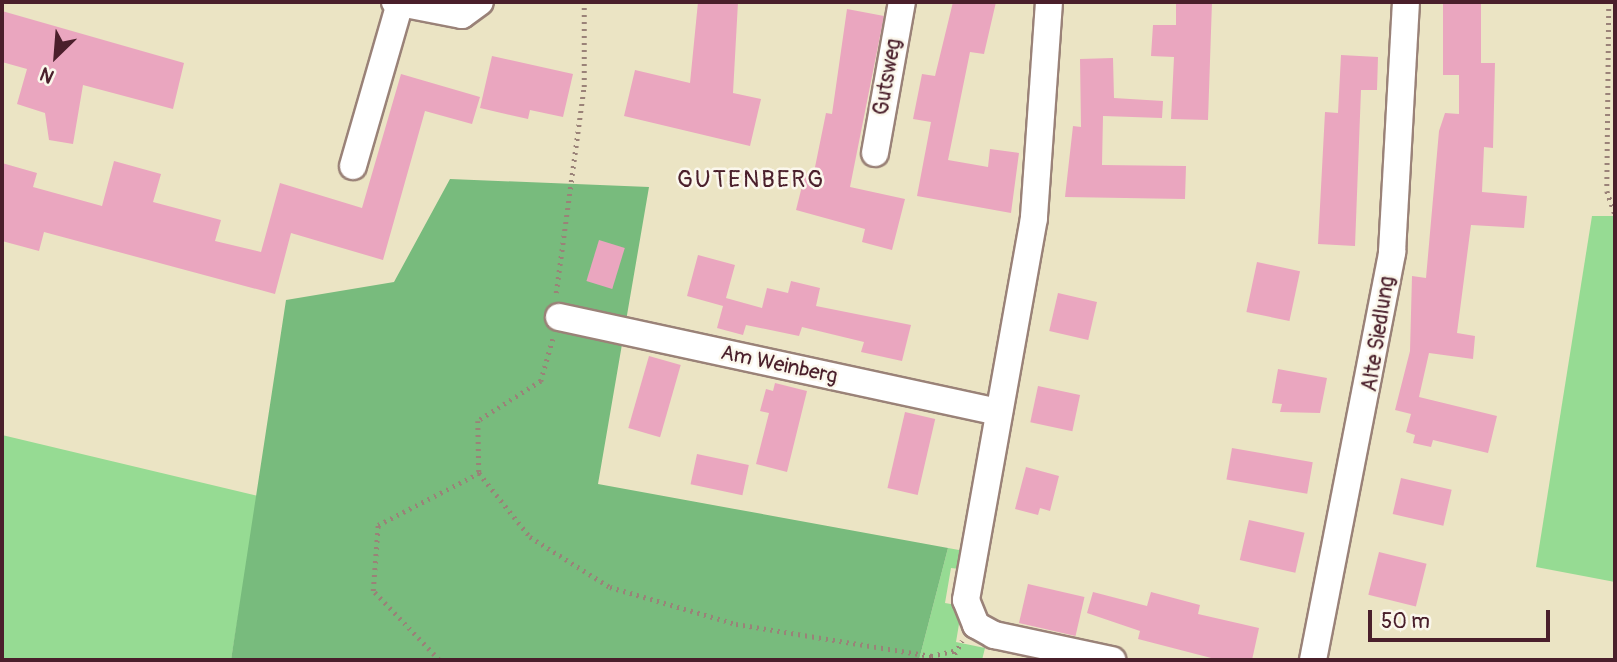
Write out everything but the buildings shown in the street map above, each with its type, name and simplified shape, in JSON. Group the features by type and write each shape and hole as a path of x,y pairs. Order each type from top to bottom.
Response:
{"street":[{"path":"353,166 398,2 462,15 480,2"},
{"name":"Gutsweg","path":"875,153 902,2"},
{"path":"1049,2 1034,218 966,600 976,625 995,635 1102,659"},
{"name":"Alte Siedlung","path":"1313,660 1392,252 1406,2"},
{"name":"Am Weinberg","path":"559,317 999,412"}],"path":[{"path":"584,2 584,87 555,292 559,317 541,381 478,421 479,473 530,537 610,587 783,634 842,637 931,656 953,652"},
{"path":"1609,2 1606,191 1615,214"},
{"path":"439,660 373,591 378,525 479,473"}],"green space":[{"path":"450,179 649,187 598,484 948,548 919,660 231,660 286,300 394,282"},
{"path":"1592,216 1615,216 1615,582 1536,567"},
{"path":"2,435 258,496 231,660 2,660"},
{"path":"948,548 970,552 968,570 951,568 945,603 962,606 956,642 985,648 982,660 919,660"}],"district":[{"name":"GUTENBERG","path":"751,180"}]}
